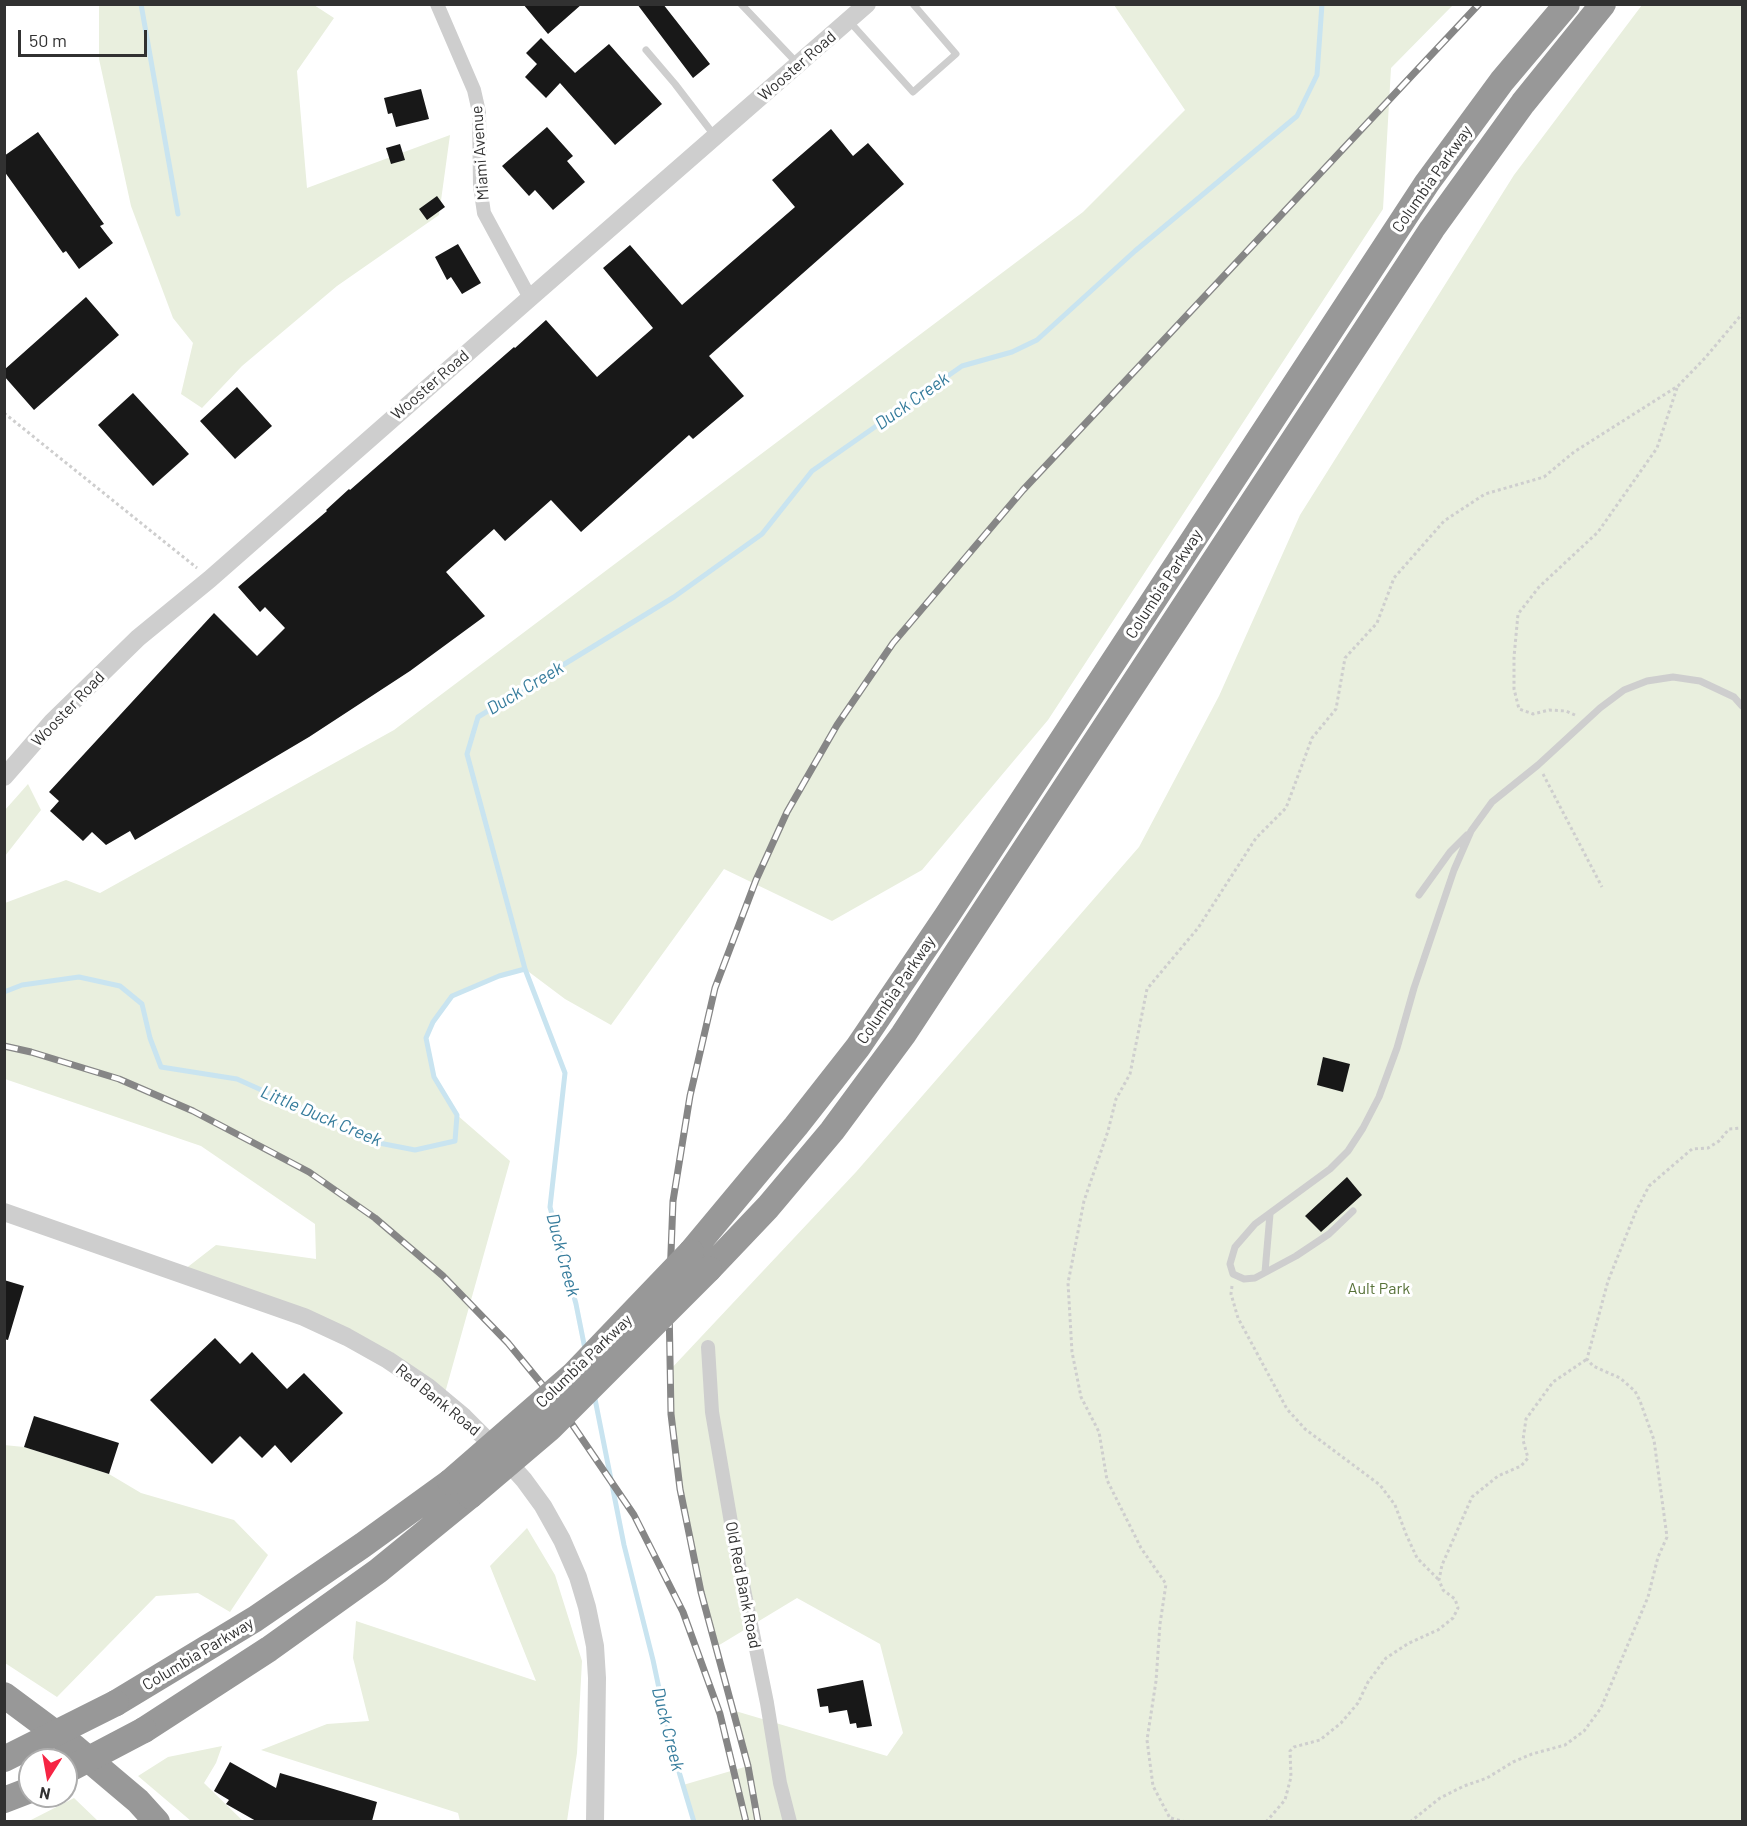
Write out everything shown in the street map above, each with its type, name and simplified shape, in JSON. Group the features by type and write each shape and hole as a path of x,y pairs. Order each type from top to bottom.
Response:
{"highway":[{"name":"Columbia Parkway","path":"4,1759 116,1703 255,1619 363,1545 460,1489 550,1428 700,1260 796,1126 858,1047 1427,183 1502,81 1566,4"},
{"name":"Columbia Parkway","path":"700,1260 768,1207 832,1131 903,1035 1432,229 1523,103 1603,4"},
{"name":"Columbia Parkway","path":"78,1765 144,1730 269,1649 360,1584 460,1489"},
{"path":"4,1695 74,1747 158,1821"},
{"path":"4,1715 60,1753 134,1821"}],"street":[{"name":"Miami Avenue","path":"437,4 474,90 479,112 480,186 484,213 530,298"},
{"name":"Wooster Road","path":"4,777 52,722 130,646 210,579 867,4"},
{"name":"Red Bank Road","path":"4,1212 304,1317 347,1337 388,1360 428,1387 498,1451 524,1480 548,1515 578,1577 587,1607 595,1646 597,1677 595,1821"},
{"name":"Old Red Bank Road","path":"708,1347 714,1422 734,1540 770,1685 780,1783 790,1821"}],"lane":[{"path":"741,4 798,64"},
{"path":"849,21 913,92 956,54 914,4"},
{"path":"646,50 715,137"},
{"path":"1419,896 1450,852 1470,831 1492,802 1624,690 1647,681 1672,677 1700,681 1718,688 1734,697 1743,706"},
{"path":"1353,1211 1329,1234 1296,1256 1255,1278 1244,1280 1233,1274 1230,1264 1235,1247 1255,1224 1330,1169 1348,1151 1363,1128 1379,1097 1470,831"},
{"path":"1265,1272 1269,1214"}],"path":[{"path":"1185,1821 1172,1820 1153,1786 1147,1740 1156,1681 1160,1624 1166,1584 1141,1548 1107,1480 1099,1432 1081,1397 1072,1352 1068,1282 1084,1201 1108,1131 1116,1099 1130,1074 1147,988 1198,928 1256,838 1286,808 1312,738 1336,709 1346,658 1377,623 1394,578 1408,561 1444,521 1485,494 1544,477 1574,452 1678,386 1743,314"},
{"path":"1586,721 1566,711 1549,710 1533,714 1519,708 1514,689 1518,614 1539,587 1598,532 1657,448 1678,386"},
{"path":"4,413 210,579"},
{"path":"1538,765 1557,797 1602,887"},
{"path":"1439,1580 1442,1565 1472,1497 1498,1476 1521,1466 1528,1458 1523,1440 1526,1419 1553,1382 1587,1359 1608,1281 1636,1210 1649,1186 1692,1149 1708,1148 1719,1142 1729,1130 1743,1128"},
{"path":"1233,1274 1231,1294 1238,1318 1287,1410 1305,1429 1380,1485 1395,1505 1417,1558 1439,1580 1443,1590 1455,1599 1458,1608 1453,1618 1438,1630 1409,1642 1386,1658 1368,1682 1358,1703 1341,1723 1320,1740 1294,1747 1290,1751 1291,1777 1286,1800 1266,1821"},
{"path":"1410,1821 1440,1798 1487,1778 1513,1762 1565,1745 1584,1731 1601,1708 1648,1597 1658,1557 1667,1537 1654,1440 1635,1391 1620,1378 1593,1366 1587,1359"}],"green space":[{"path":"99,5 314,5 334,18 297,71 307,188 450,135 439,215 337,286 242,366 202,408 181,394 193,343 173,318 131,206 99,59"},
{"path":"1114,5 1453,5 1391,68 1383,209 1048,720 922,870 832,921 724,869 611,1025 565,999 525,969 499,976 452,996 433,1022 426,1038 434,1077 457,1115 510,1161 443,1400 388,1360 180,1273 216,1245 316,1259 315,1224 201,1146 5,1079 5,903 66,880 100,893 394,730 1083,212 1185,110"},
{"name":"Ault Park","path":"1642,5 1742,5 1742,1821 694,1821 683,1785 748,1766 732,1710 887,1756 903,1733 880,1644 797,1598 716,1647 701,1592 680,1489 671,1414 669,1371 856,1172 1139,847 1219,696 1300,515 1514,175"},
{"path":"28,784 41,810 5,856 5,810"},
{"path":"4,1445 24,1447 109,1474 141,1493 234,1520 268,1555 230,1612 198,1593 156,1596 57,1697 5,1663"},
{"path":"527,1528 555,1575 582,1661 577,1753 567,1821 460,1821 458,1813 261,1750 327,1724 369,1721 353,1658 356,1621 536,1681 490,1566"},
{"path":"222,1746 216,1763 204,1783 243,1821 191,1821 138,1776 168,1757"},
{"path":"78,1802 98,1821 29,1821 54,1808 78,1808"}],"building":[{"path":"523,4 582,4 548,34"},
{"path":"637,4 663,4 710,64 693,78"},
{"path":"541,38 575,73 609,44 662,104 615,145 560,83 546,98 525,77 537,64 526,53"},
{"path":"421,89 429,119 396,127 392,113 388,114 384,98"},
{"path":"547,127 573,156 567,161 585,182 553,210 535,190 529,196 502,166"},
{"path":"831,129 853,156 868,143 904,184 709,356 744,396 693,439 689,435 581,532 551,500 505,541 494,529 446,572 485,616 410,671 309,737 135,840 130,831 106,845 92,832 83,841 50,811 59,801 49,792 214,613 257,656 285,628 265,607 260,612 238,587 327,511 349,489 546,320 597,377 653,328 603,268 630,245 682,305 795,207 772,180"},
{"path":"38,132 104,224 100,226 113,243 79,269 66,251 63,253 4,171 4,156"},
{"path":"400,144 405,160 391,164 386,148"},
{"path":"437,196 445,207 427,220 419,209"},
{"path":"458,244 481,283 462,294 451,277 447,280 435,257"},
{"path":"86,297 119,335 34,410 4,376 4,370"},
{"path":"237,387 272,426 235,459 200,421"},
{"path":"133,393 189,454 153,486 98,425"},
{"path":"1323,1057 1350,1064 1343,1092 1317,1085"},
{"path":"1347,1177 1362,1195 1321,1232 1305,1216"},
{"path":"4,1280 24,1286 8,1340 4,1339"},
{"path":"215,1338 240,1364 252,1352 287,1389 304,1373 343,1413 291,1463 275,1445 262,1458 240,1436 212,1464 150,1400"},
{"path":"34,1416 119,1443 109,1474 24,1447"},
{"path":"863,1680 872,1726 857,1728 856,1723 850,1724 847,1710 829,1713 828,1706 820,1707 817,1689"},
{"path":"230,1762 276,1788 280,1773 377,1802 372,1821 256,1821 226,1804 229,1800 214,1791"}],"waterway":[{"path":"141,4 178,214"},
{"name":"Duck Creek","path":"585,1349 576,1304 550,1207 565,1073 525,969 467,754 478,717 674,597 762,534 812,471 962,366 1012,352 1037,340 1135,251 1297,116 1317,75 1322,4"},
{"name":"Little Duck Creek","path":"4,992 22,985 79,977 120,986 142,1004 150,1038 161,1067 237,1079 379,1143 415,1150 455,1141 457,1115 434,1077 426,1038 433,1022 452,996 499,976 525,969"},
{"name":"Duck Creek","path":"594,1394 624,1545 653,1660 671,1745 694,1822"}],"railway":[{"path":"758,1822 748,1766 701,1592 680,1489 671,1414 669,1304 673,1201 690,1096 715,988 756,880 787,812 837,725 893,643 1023,490 1479,4"},
{"path":"4,1046 119,1079 193,1111 309,1172 375,1218 443,1276 508,1343 559,1405 634,1515 683,1612 720,1714 746,1822"}]}
